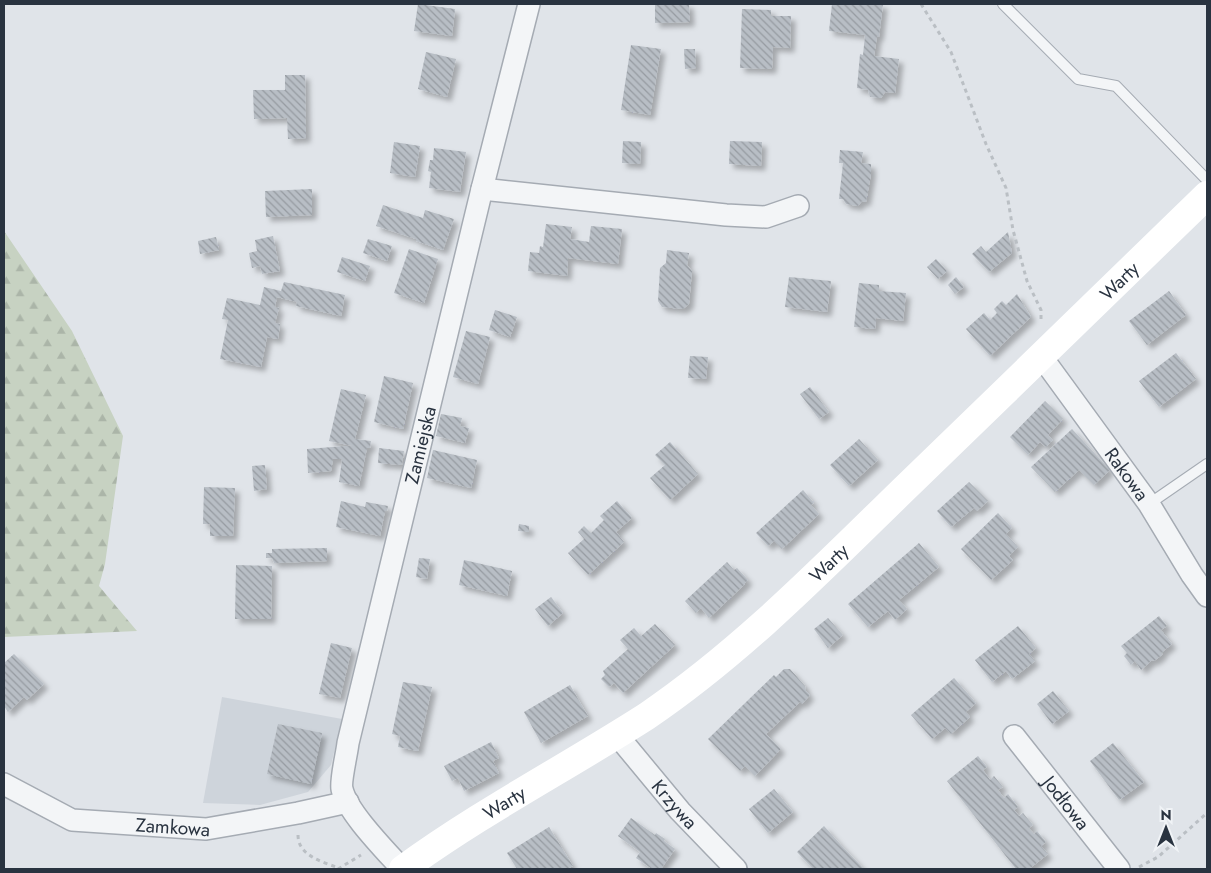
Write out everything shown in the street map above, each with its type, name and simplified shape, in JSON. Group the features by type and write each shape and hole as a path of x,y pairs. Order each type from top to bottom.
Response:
{"main road":[{"name":"Warty","path":"402,869 450,836 617,735 671,700 750,637 1207,196"}],"street":[{"name":"Zamiejska","path":"402,869 359,820 342,788 348,743 482,189 529,4"},
{"path":"482,189 766,217 798,206"},
{"name":"Rakowa","path":"1041,356 1149,504 1207,596"},
{"name":"Krzywa","path":"617,735 680,811 736,869"},
{"name":"Jodłowa","path":"1014,736 1119,869"},
{"name":"Zamkowa","path":"4,784 72,820 206,829 298,814 348,802"}],"lane":[{"path":"1003,4 1078,79 1116,86 1207,180"},
{"path":"1149,504 1207,464"}],"path":[{"path":"921,4 951,52 986,144 1006,188 1013,230 1027,281 1041,310 1041,356"},
{"path":"1134,869 1158,857 1207,813"},
{"path":"298,814 298,840 308,856 339,868"}],"shaded area":[{"path":"222,697 342,719 331,765 308,792 260,805 203,803"}],"green space":[{"path":"4,231 72,331 123,436 105,564 99,586 137,631 4,637"}],"building":[{"path":"418,4 455,9 452,36 414,31"},
{"path":"655,4 689,4 690,22 655,23"},
{"path":"832,4 883,4 879,37 877,36 874,56 899,59 895,93 885,92 881,98 870,97 868,90 857,88 860,54 863,55 865,35 829,31"},
{"path":"742,9 771,10 771,16 791,16 790,48 773,47 772,69 740,68"},
{"path":"631,45 661,49 650,115 621,110"},
{"path":"684,49 695,49 696,68 685,69"},
{"path":"426,52 456,59 447,97 418,89"},
{"path":"285,75 305,75 306,138 288,139 287,118 254,119 253,90 285,90"},
{"path":"623,141 641,142 640,164 622,163"},
{"path":"730,141 762,142 761,166 729,164"},
{"path":"394,142 420,146 415,177 390,173"},
{"path":"434,148 466,152 460,192 429,188 431,172 428,171 430,160 433,160"},
{"path":"840,150 863,152 861,163 871,164 866,202 862,201 858,206 846,204 843,199 839,199 843,163 839,163"},
{"path":"312,189 312,215 266,217 265,191"},
{"path":"383,205 423,218 425,210 454,219 443,250 376,226"},
{"path":"546,224 572,227 570,239 589,242 591,226 622,229 618,264 568,258 567,276 528,271 530,252 539,253 540,246 543,247"},
{"path":"1008,232 1012,253 989,272 972,254 981,246 986,252"},
{"path":"273,236 280,271 262,274 260,266 252,268 249,253 257,251 255,240"},
{"path":"216,237 219,250 200,254 198,241"},
{"path":"368,239 392,246 387,261 363,253"},
{"path":"409,249 438,259 424,303 394,293"},
{"path":"667,250 689,253 687,265 692,271 689,304 683,309 662,307 658,301 660,268 666,263"},
{"path":"342,257 370,266 365,281 337,272"},
{"path":"936,259 947,271 938,279 927,267"},
{"path":"789,277 831,281 827,312 785,307"},
{"path":"956,277 964,287 955,294 948,285"},
{"path":"284,282 345,295 341,316 296,306 297,302 277,297 275,307 279,308 275,323 280,324 278,339 267,337 261,367 220,359 228,320 222,319 227,298 260,305 264,287 281,291"},
{"path":"859,283 879,285 879,291 906,293 903,321 876,318 875,329 854,327"},
{"path":"1169,291 1186,315 1147,345 1129,321"},
{"path":"1017,294 1031,317 990,356 966,329 984,313 990,320 997,313 994,309 1002,301 1006,305"},
{"path":"495,310 517,317 510,337 489,330"},
{"path":"466,331 490,337 478,384 453,377"},
{"path":"1176,353 1196,379 1159,407 1139,381"},
{"path":"690,356 708,357 706,379 688,378"},
{"path":"384,376 413,383 403,429 374,422"},
{"path":"810,387 829,412 819,419 800,394"},
{"path":"341,389 366,395 355,439 371,441 370,448 367,448 359,486 339,482 342,459 333,459 331,471 308,473 307,449 353,446 329,441"},
{"path":"1045,401 1063,419 1048,435 1053,440 1046,447 1040,442 1028,455 1010,437"},
{"path":"441,414 462,418 460,426 469,428 465,443 436,436"},
{"path":"1072,429 1110,470 1094,485 1079,470 1055,492 1031,467"},
{"path":"859,439 878,460 849,486 830,465"},
{"path":"670,442 698,474 670,500 650,478 665,465 655,455"},
{"path":"379,448 404,451 402,465 378,463"},
{"path":"433,450 477,460 471,488 427,478"},
{"path":"265,465 267,489 254,491 252,466"},
{"path":"969,482 988,501 977,511 974,508 951,527 937,511"},
{"path":"204,487 235,488 233,536 210,536 210,524 203,524"},
{"path":"803,490 814,503 811,505 819,514 782,549 774,541 768,546 756,533"},
{"path":"341,501 365,507 366,502 388,506 387,511 385,511 380,536 336,527"},
{"path":"617,501 632,518 616,532 624,542 588,575 568,553 584,539 578,532 584,526 591,533 604,520 600,516"},
{"path":"998,513 1012,528 1006,534 1018,547 1009,556 1013,560 991,580 961,549"},
{"path":"519,524 529,526 529,532 518,531"},
{"path":"919,543 939,567 899,600 907,609 895,620 888,611 868,627 848,604"},
{"path":"327,548 327,561 274,563 272,558 266,558 266,553 272,553 272,549"},
{"path":"419,558 430,559 427,579 416,577"},
{"path":"464,560 512,571 507,596 459,585"},
{"path":"727,562 734,570 737,568 748,580 709,618 701,608 696,613 685,601"},
{"path":"236,565 272,566 271,619 235,619"},
{"path":"551,597 563,613 548,626 535,609"},
{"path":"1159,616 1167,626 1161,630 1172,644 1161,653 1163,654 1154,661 1152,660 1141,670 1135,661 1131,665 1124,656 1127,653 1121,646"},
{"path":"828,618 843,635 828,648 814,629"},
{"path":"655,624 675,645 623,693 614,683 609,687 601,679 605,675 603,671 628,649 620,640 634,628 641,636"},
{"path":"1018,626 1036,648 1029,654 1035,661 1012,679 1006,671 992,682 975,660"},
{"path":"331,643 352,648 340,698 319,694"},
{"path":"14,654 44,684 27,700 24,697 8,712 4,706 4,663"},
{"path":"784,669 790,669 805,686 806,691 810,695 766,734 781,749 755,776 745,766 740,771 708,739 774,675 776,677"},
{"path":"954,678 976,703 966,712 970,717 951,734 945,728 932,739 911,715"},
{"path":"403,682 432,687 418,751 398,747 400,736 392,734"},
{"path":"570,685 588,716 541,743 524,712"},
{"path":"1053,691 1069,711 1052,724 1037,704"},
{"path":"278,724 322,733 311,784 267,774"},
{"path":"491,742 499,758 493,761 499,773 464,791 458,778 452,781 444,766"},
{"path":"1113,743 1144,782 1119,800 1090,761"},
{"path":"978,756 987,767 983,770 990,780 994,776 1003,787 998,790 1004,798 1008,794 1018,807 1014,810 1019,816 1023,813 1033,825 1029,828 1034,834 1037,831 1046,842 1041,846 1048,854 1029,869 1016,869 947,781"},
{"path":"774,789 793,812 768,833 749,809"},
{"path":"631,818 655,835 656,833 665,839 664,841 675,849 661,869 652,869 636,858 640,852 618,836"},
{"path":"824,826 864,869 813,869 797,852"},
{"path":"549,827 573,866 567,869 517,869 507,853"}]}
